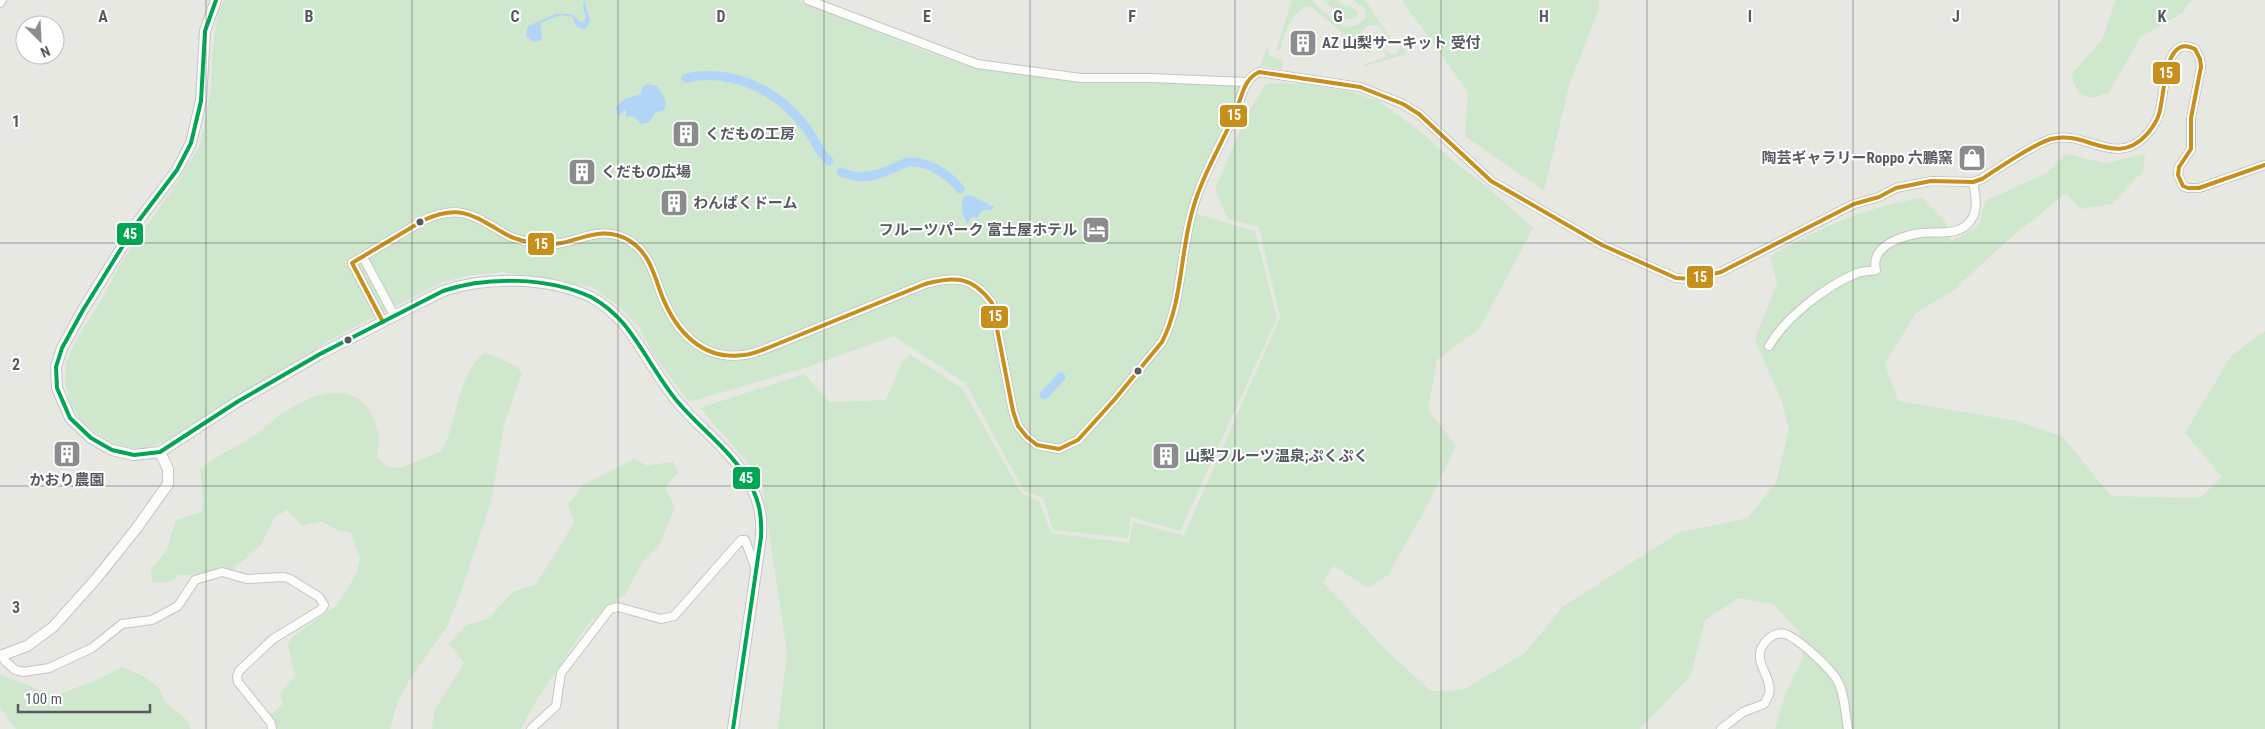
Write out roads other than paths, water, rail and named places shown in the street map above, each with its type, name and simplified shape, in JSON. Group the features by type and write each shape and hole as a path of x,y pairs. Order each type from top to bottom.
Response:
{"street":[{"path":"216,0 206,31 201,101 191,143 177,170 137,224 83,310 62,348 56,367 57,388 63,406 70,418 81,430 101,445 121,453 134,455 160,452 236,402 320,354 442,291 463,284 502,280 545,286 579,293 592,298 610,310 623,323 653,370 676,400 703,431 734,460 751,485 758,502 762,521 757,570 733,729"},
{"path":"808,0 978,64 1081,78 1150,78 1246,82"},
{"path":"383,322 352,263 424,220 437,214 454,212 474,215 502,233 521,241 560,244 590,234 620,236 641,251 652,266 662,296 680,331 694,343 725,355 744,355 770,347 925,284 945,279 966,280 983,291 992,303 1010,399 1018,426 1026,437 1037,445 1059,448 1069,445 1085,433 1143,366 1162,342 1171,326 1191,215 1206,174 1236,110 1246,82 1251,76 1259,72 1360,87 1380,93 1403,104 1419,114 1491,181 1602,245 1676,278 1693,279 1720,272 1854,204 1896,188 1931,181 1973,182 1982,179 2051,139 2067,137 2084,139 2097,146 2111,150 2120,149 2135,143 2146,135 2159,114 2171,56 2177,48 2183,46 2195,48 2201,67 2191,118 2191,150 2179,167 2178,175 2180,181 2188,188 2199,188 2265,165"},
{"path":"1769,346 1787,324 1818,296 1858,273 1876,270 1874,261 1876,254 1885,246 1921,233 1952,232 1962,228 1971,220 1976,207 1973,182"},
{"path":"363,257 394,315"},
{"path":"160,452 168,469 168,484 136,529 96,579 53,627 27,646 1,655 15,670 24,672 49,668 92,648 122,624 152,620 178,606 195,580 222,572 247,579 284,577 323,601 322,610 274,639 239,671 238,682 271,723 272,729"},
{"path":"531,729 556,706 561,673 610,609 618,607 661,619 674,616 741,540 745,540 757,570"},
{"path":"1721,729 1743,712 1764,704 1770,693 1760,655 1765,643 1779,633 1786,634 1796,641 1832,673 1838,681 1848,729"}],"water":[{"path":"584,0 590,21 585,30 576,26 573,17 561,15 540,23 542,37 540,41 533,42 526,36 528,26 556,14 571,14 581,22 584,21 586,17 583,7"},
{"path":"647,84 657,86 666,103 664,110 655,113 650,122 640,124 634,116 626,117 626,109 618,117 616,107 625,99 640,94 643,87"},
{"path":"970,195 994,207 990,210 982,210 977,218 971,217 968,224 964,218 962,204 964,197"}],"waterway":[{"path":"686,78 721,76 738,80 769,94 796,115 829,161"},
{"path":"841,172 862,177 882,173 907,162 917,162 938,170 960,189"},
{"path":"1044,395 1061,377"}],"place":[{"name":"AZ 山梨サーキット 受付","path":"1303,43"},
{"name":"くだもの工房","path":"686,134"},
{"name":"陶芸ギャラリーRoppo 六鵬窯","path":"1972,158"},
{"name":"くだもの広場","path":"582,172"},
{"name":"わんぱくドーム","path":"674,203"},
{"name":"フルーツパーク 富士屋ホテル","path":"1096,230"},
{"name":"かおり農園","path":"67,454"},
{"name":"山梨フルーツ温泉;ぷくぷく","path":"1166,456"}]}
